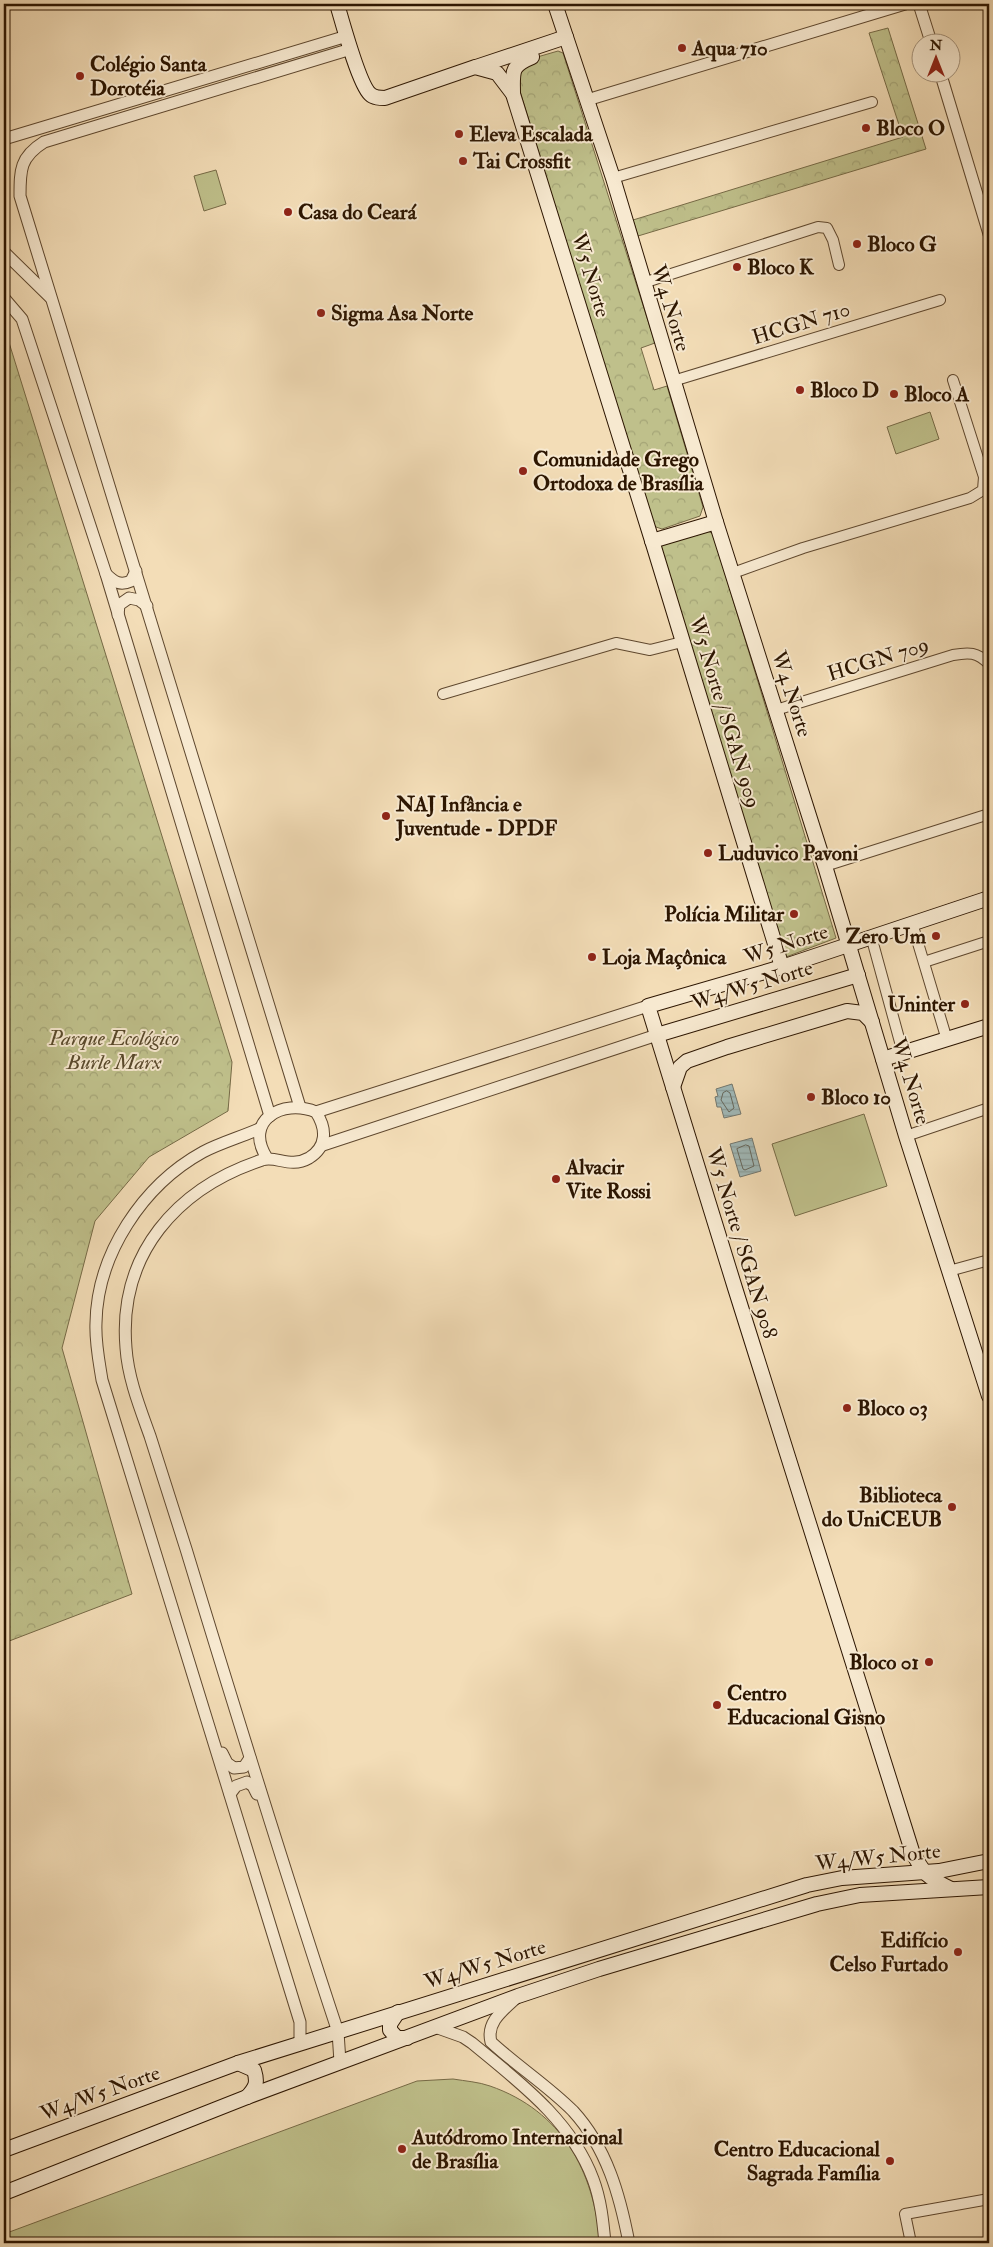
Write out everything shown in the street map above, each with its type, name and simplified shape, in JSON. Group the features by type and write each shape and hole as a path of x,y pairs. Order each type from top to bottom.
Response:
{"main road":[{"path":"338,4 349,42 369,93 380,98 385,98 475,67 567,41"},
{"name":"W4 Norte","path":"555,4 613,178 716,522 825,866 906,1136 949,1271 986,1376 989,1396"},
{"name":"W5 Norte","path":"567,41 519,62 513,74 513,94 629,468"},
{"name":"W5 Norte","path":"475,67 497,73 513,94"},
{"name":"W5 Norte / SGAN 909","path":"629,468 782,967"},
{"path":"652,541 716,522"},
{"name":"W5 Norte","path":"648,1006 782,967 989,898"},
{"name":"W4/W5 Norte","path":"657,1035 858,975"},
{"name":"W5 Norte / SGAN 908","path":"648,1006 912,1851 922,1871"},
{"path":"673,1086 680,1067 687,1061 728,1047 847,1011 863,1013 873,1023"},
{"path":"883,1059 989,1026"},
{"name":"W4/W5 Norte","path":"4,2150 238,2063 807,1885 842,1878 956,1868 989,1861"},
{"path":"922,1871 932,1879 951,1889"},
{"name":"W4/W5 Norte","path":"4,2192 340,2062 518,1996 599,1969 817,1904 860,1895 989,1887"},
{"path":"398,2012 390,2024 390,2030 397,2038 407,2038"},
{"path":"238,2063 254,2070 256,2077 255,2088 247,2097"}],"street":[{"path":"586,100 905,4"},
{"path":"919,4 928,32"},
{"path":"4,139 349,42"},
{"path":"300,1107 20,196 20,173 30,152 44,142 349,42"},
{"path":"943,82 989,234"},
{"path":"613,178 872,102"},
{"path":"643,282 818,228 827,228 831,233 839,265"},
{"path":"4,252 52,299"},
{"path":"4,298 22,319 106,574 270,1116"},
{"name":"HCGN 710","path":"673,381 940,300"},
{"path":"733,573 803,548 970,498 983,490 984,477 953,380"},
{"path":"106,574 115,582 121,584 131,581 136,571"},
{"path":"118,618 119,605 125,599 139,600 147,606"},
{"path":"443,694 616,643 650,650 682,642"},
{"name":"HCGN 709","path":"776,710 960,654 974,653 982,656 989,664"},
{"path":"825,866 989,814"},
{"path":"912,923 947,1040"},
{"path":"871,936 903,1053"},
{"path":"924,962 989,941"},
{"path":"300,2044 300,2022 102,1380 97,1351 96,1323 104,1272 120,1238 152,1190 203,1152 259,1129 270,1116 284,1109 300,1107 316,1112 648,1006"},
{"path":"259,1129 259,1144 267,1158 277,1162 300,1162 314,1154 323,1144 657,1035"},
{"path":"906,1136 989,1108"},
{"path":"316,1112 324,1132 323,1144"},
{"path":"267,1158 238,1168 214,1180 193,1194 164,1222 139,1263 130,1287 126,1323 126,1348 134,1386 278,1852 338,2032 340,2062"},
{"path":"949,1271 989,1260"},
{"path":"206,1715 224,1758 230,1766 244,1767 250,1758"},
{"path":"230,1794 240,1783 247,1782 253,1786 278,1852"},
{"path":"518,1996 495,2018 489,2034 491,2042 573,2112 593,2139 613,2177 629,2243"},
{"path":"436,2027 463,2037 472,2043 552,2113 572,2137 593,2178 601,2208 605,2243"},
{"path":"911,2243 905,2214 989,2199"}],"green space":[{"path":"888,28 926,149 638,236 633,220 903,137 869,33"},
{"path":"558,51 563,53 655,343 641,348 654,390 667,386 703,507 700,516 662,529 656,527 652,522 514,72 520,62"},
{"path":"216,170 226,204 204,211 194,176"},
{"name":"Parque Ecológico Burle Marx","path":"4,333 7,336 232,1062 228,1111 149,1157 95,1221 62,1348 132,1594 4,1643"},
{"path":"930,412 939,439 896,454 887,427"},
{"path":"705,529 713,534 836,938 786,957 660,545"},
{"path":"864,1114 887,1186 795,1216 772,1144"},
{"name":"Autódromo Internacional de Brasília","path":"453,2079 490,2086 515,2097 537,2111 555,2128 570,2147 582,2168 597,2217 600,2243 4,2243 4,2234 417,2081"}],"water":[{"path":"732,1084 741,1114 724,1118 721,1107 717,1107 715,1097 718,1096 716,1089"},
{"path":"752,1138 761,1171 740,1177 730,1144"}],"place":[{"name":"Aqua 710","path":"682,48"},
{"name":"Colégio Santa Dorotéia","path":"80,76"},
{"name":"Bloco O","path":"866,128"},
{"name":"Eleva Escalada","path":"459,134"},
{"name":"Tai Crossfit","path":"463,161"},
{"name":"Casa do Ceará","path":"288,212"},
{"name":"Bloco G","path":"857,244"},
{"name":"Bloco K","path":"737,267"},
{"name":"Sigma Asa Norte","path":"321,313"},
{"name":"Bloco D","path":"800,390"},
{"name":"Bloco A","path":"894,394"},
{"name":"Comunidade Grego Ortodoxa de Brasília","path":"523,471"},
{"name":"NAJ Infância e Juventude - DPDF","path":"386,816"},
{"name":"Luduvico Pavoni","path":"708,853"},
{"name":"Polícia Militar","path":"794,914"},
{"name":"Zero Um","path":"936,936"},
{"name":"Loja Maçônica","path":"592,957"},
{"name":"Uninter","path":"965,1004"},
{"name":"Bloco 10","path":"811,1097"},
{"name":"Alvacir Vite Rossi","path":"556,1179"},
{"name":"Bloco 03","path":"847,1408"},
{"name":"Biblioteca do UniCEUB","path":"952,1507"},
{"name":"Bloco 01","path":"929,1662"},
{"name":"Centro Educacional Gisno","path":"717,1705"},
{"name":"Edifício Celso Furtado","path":"958,1952"},
{"name":"Autódromo Internacional de Brasília","path":"402,2149"},
{"name":"Centro Educacional Sagrada Família","path":"890,2161"}]}
